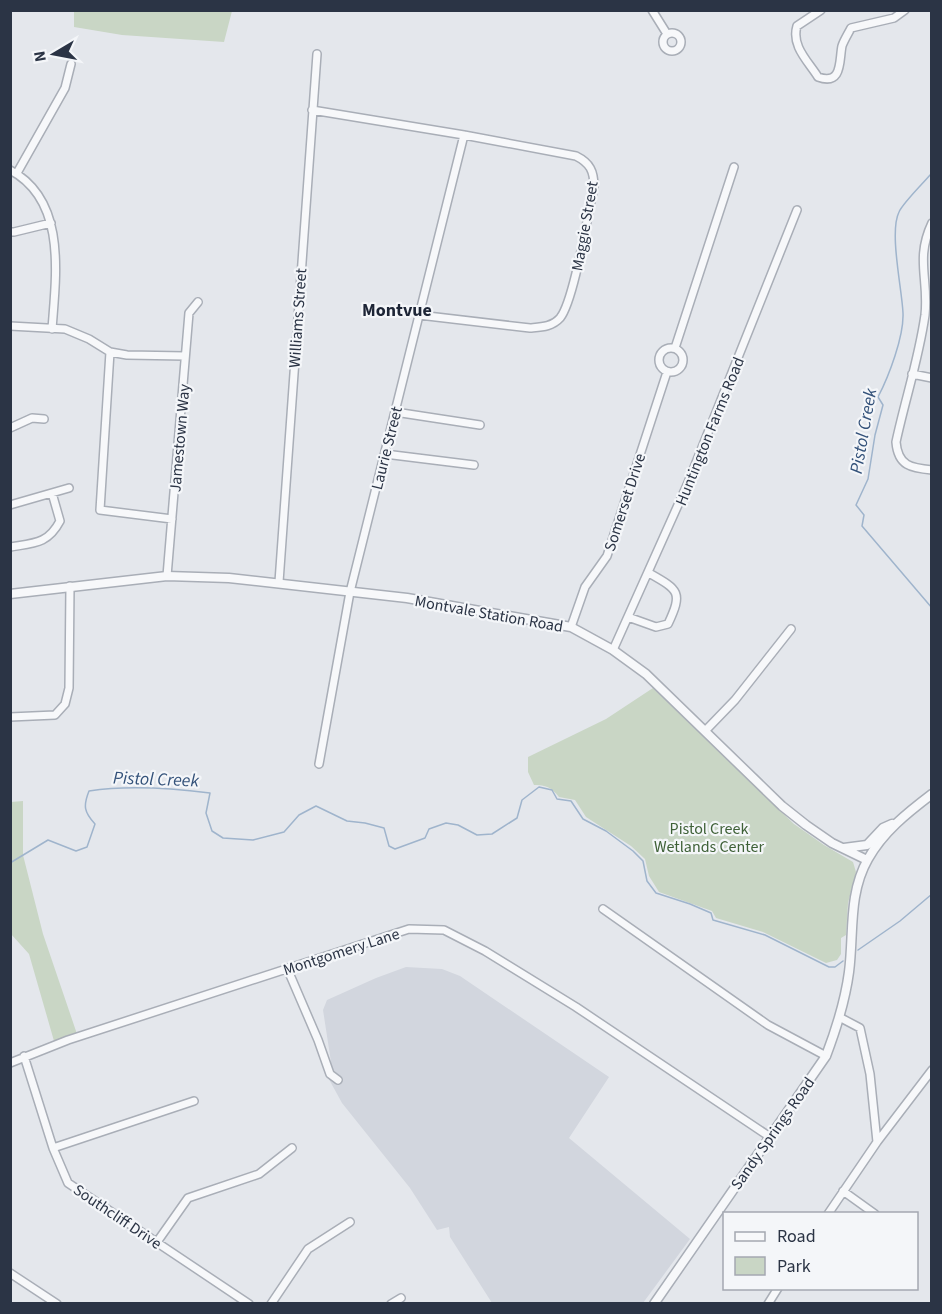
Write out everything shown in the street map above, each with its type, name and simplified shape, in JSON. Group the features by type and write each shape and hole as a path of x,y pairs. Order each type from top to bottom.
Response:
{"street":[{"path":"652,10 667,34"},
{"path":"821,10 797,26 794,35 796,45 818,77 822,79 835,76 839,71 843,43 851,28 894,18 905,10"},
{"name":"Williams Street","path":"279,582 317,54"},
{"path":"52,329 56,256 51,223 46,208 37,193 14,171 65,88 71,64"},
{"name":"Maggie Street","path":"312,110 576,156 585,160 591,167 594,187 571,290 559,318 543,327 530,328 419,315"},
{"name":"Laurie Street","path":"319,764 350,592 464,135"},
{"name":"Somerset Drive","path":"675,348 734,167"},
{"name":"Huntington Farms Road","path":"613,650 687,485 797,210"},
{"path":"10,232 51,223"},
{"path":"932,223 924,244 922,261 928,281 925,311 897,440 897,452 904,462 911,467 932,470"},
{"name":"Jamestown Way","path":"167,576 189,313 198,302"},
{"path":"10,326 65,329 89,339 110,352 127,355 185,357"},
{"name":"Somerset Drive","path":"669,348 675,348 681,352 683,364 674,373 667,372 658,363 659,356 669,348"},
{"path":"110,352 100,510 172,519"},
{"name":"Somerset Drive","path":"571,627 585,587 607,556 667,372"},
{"path":"912,374 932,378"},
{"path":"395,412 480,425"},
{"path":"10,428 32,418 44,418"},
{"path":"385,454 474,465"},
{"path":"10,505 69,488"},
{"path":"10,547 42,541 54,532 60,521 52,493"},
{"path":"628,617 656,627 668,624 678,598 674,590 649,573"},
{"name":"Montvale Station Road","path":"10,594 167,576 229,578 407,598 571,627 613,650 646,674 782,806 806,825 842,848 867,860"},
{"path":"10,717 55,715 65,704 69,688 70,586"},
{"path":"706,730 735,700 791,629"},
{"path":"867,860 900,819 932,794"},
{"path":"842,848 867,845 883,828 900,819"},
{"name":"Sandy Springs Road","path":"654,1304 826,1056 841,1018 850,970 855,900 867,860"},
{"path":"603,909 768,1024 826,1056"},
{"name":"Montgomery Lane","path":"10,1063 24,1056 410,928 444,930 485,951 576,1006 770,1137"},
{"path":"286,968 318,1040 330,1074 338,1080"},
{"path":"841,1018 860,1028 870,1074 877,1142"},
{"name":"Southcliff Drive","path":"24,1056 53,1148 68,1183 249,1304"},
{"path":"829,1212 877,1142 932,1070"},
{"path":"53,1148 194,1101"},
{"path":"157,1242 188,1198 259,1174 292,1148"},
{"path":"843,1191 872,1212"},
{"path":"271,1304 308,1249 350,1222"},
{"path":"10,1273 57,1304"},
{"path":"768,1304 777,1290"},
{"path":"391,1304 401,1298"}],"shaded area":[{"path":"406,967 442,969 460,976 609,1077 569,1138 690,1239 643,1303 492,1303 450,1237 449,1227 437,1230 410,1188 342,1103 325,1072 331,1062 323,1010 327,1000"}],"green space":[{"path":"74,10 232,11 224,42 122,35 74,27"},
{"name":"Pistol Creek Wetlands Center","path":"653,688 794,824 853,862 856,872 848,903 846,935 841,938 841,954 837,960 826,963 763,932 716,918 712,911 659,892 649,876 645,859 631,846 586,817 575,800 559,797 545,786 534,785 528,772 528,757 606,719"},
{"path":"23,801 23,855 43,934 77,1034 54,1041 29,954 11,934 11,802"}],"waterway":[{"name":"Pistol Creek","path":"932,173 904,204 896,221 895,233 903,322 895,356 878,397 883,405 875,435 868,479 856,505 864,515 862,526 932,608"},
{"name":"Pistol Creek","path":"10,863 48,840 76,851 87,847 95,824 86,809 89,791 150,788 210,793 206,813 212,831 223,838 253,840 284,832 299,815 316,806 347,821 384,828 389,846 395,849 425,838 429,829 446,823 458,825 477,835 492,834 517,818 522,800 539,787 552,790 557,799 571,801 583,819 606,831 633,851 643,861 647,881 656,893 711,913 713,920 765,935 829,967 835,967 843,961"},
{"name":"Pistol Creek","path":"858,950 900,921 932,894"}],"district":[{"name":"Montvue","path":"397,310"}]}
